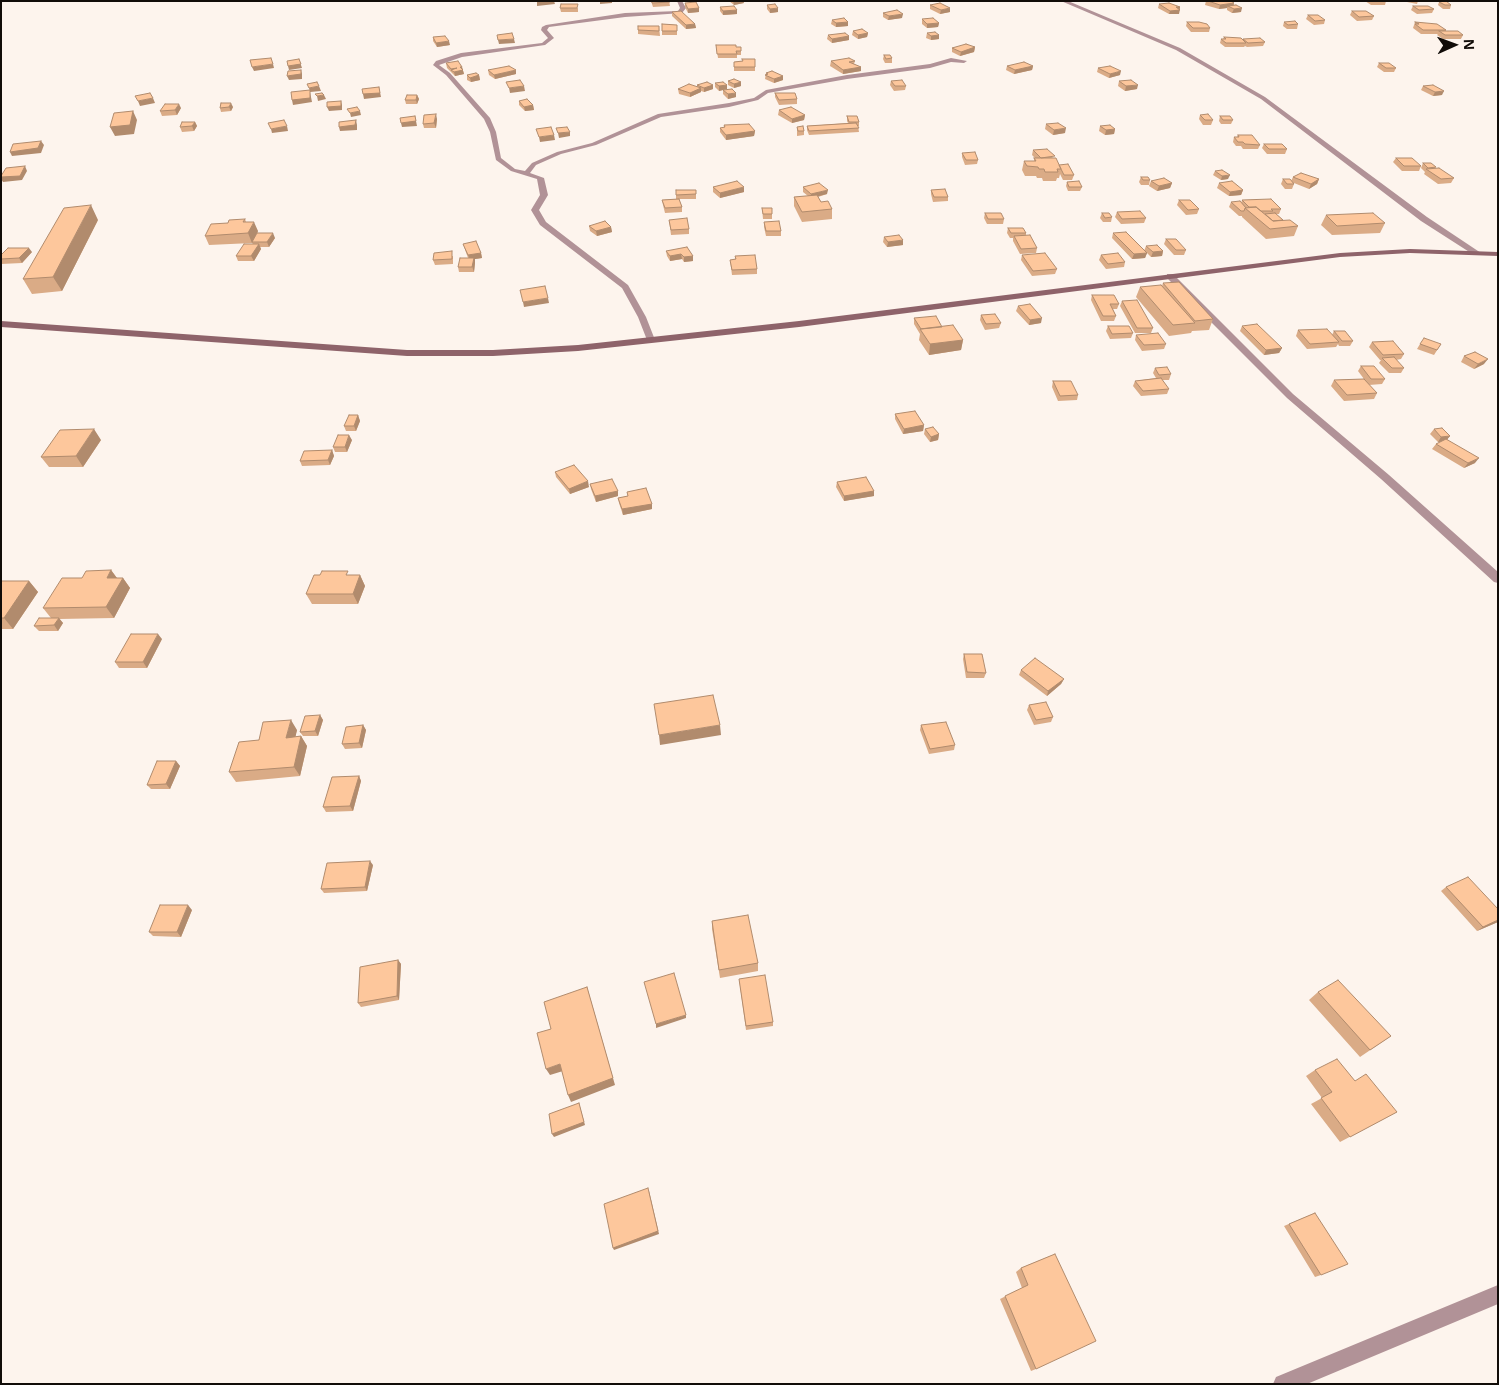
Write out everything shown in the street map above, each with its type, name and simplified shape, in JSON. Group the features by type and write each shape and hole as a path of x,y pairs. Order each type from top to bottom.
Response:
{"street":[{"path":"651,340 642,317 625,287 543,223 535,210 544,196 540,178 513,170 498,159 493,132 487,118 448,74 436,65 438,62 461,55 549,42 550,38 544,30 548,26 625,16 680,12 683,8 679,1"},
{"path":"1063,1 1178,49 1263,98 1424,219 1477,253"},
{"path":"526,174 534,164 559,153 594,144 660,115 729,105 756,99 766,92 930,66 951,60 964,61"},
{"path":"1,324 407,353 493,353 578,348 799,324 1340,255 1410,251 1498,254"},
{"path":"1170,276 1290,396 1385,477 1498,579"},
{"path":"1283,1384 1498,1294"}],"building":[{"path":"652,1 669,1 670,2 652,3"},
{"path":"1208,1 1231,1 1234,3 1220,5"},
{"path":"1446,1 1451,5 1439,2"},
{"path":"696,2 699,8 688,9 685,3"},
{"path":"940,3 950,8 941,10 930,5"},
{"path":"1169,3 1180,7 1176,7 1180,10 1170,11 1159,4"},
{"path":"561,4 578,4 577,8 560,8"},
{"path":"775,4 778,8 770,9 767,5"},
{"path":"1236,5 1242,8 1234,9 1228,6"},
{"path":"734,6 737,10 723,11 720,7"},
{"path":"1413,6 1428,6 1434,9 1419,10"},
{"path":"897,10 903,14 889,16 883,13"},
{"path":"681,11 695,24 686,25 672,12"},
{"path":"1352,11 1366,11 1374,16 1359,17"},
{"path":"1308,15 1318,15 1325,20 1315,21"},
{"path":"844,18 848,22 836,23 832,20"},
{"path":"933,18 939,23 927,24 922,19"},
{"path":"1295,21 1298,24 1288,25 1284,22"},
{"path":"1187,22 1207,24 1210,28 1193,28"},
{"path":"1415,22 1437,24 1446,30 1423,30"},
{"path":"662,24 677,25 677,31 662,31"},
{"path":"638,26 659,26 659,31 638,30"},
{"path":"862,29 868,33 858,35 853,31"},
{"path":"1439,31 1458,31 1463,35 1445,35"},
{"path":"935,32 939,35 931,36 927,33"},
{"path":"512,33 514,39 498,40 497,35"},
{"path":"845,33 849,36 832,39 828,35"},
{"path":"445,36 449,41 436,43 433,37"},
{"path":"1224,37 1241,38 1246,43 1226,43 1221,39 1226,39"},
{"path":"1260,38 1265,42 1248,43 1243,39"},
{"path":"966,44 975,47 961,52 952,48"},
{"path":"716,45 736,45 736,47 741,47 741,51 736,51 737,54 717,54"},
{"path":"884,55 890,55 892,58 886,59"},
{"path":"271,58 273,64 252,67 250,60"},
{"path":"849,58 855,61 849,62 861,67 843,70 831,61"},
{"path":"299,59 301,64 288,66 287,61"},
{"path":"742,59 755,59 755,67 734,67 734,62 743,61"},
{"path":"458,61 463,70 454,72 451,70 457,68 451,69 446,63"},
{"path":"1024,62 1033,66 1015,70 1007,66"},
{"path":"1379,63 1389,63 1396,68 1386,68"},
{"path":"509,66 516,70 494,75 488,70"},
{"path":"1110,66 1121,71 1110,74 1098,68"},
{"path":"301,70 301,74 287,76 288,71"},
{"path":"772,71 783,76 774,79 765,75"},
{"path":"476,73 479,75 470,78 467,75"},
{"path":"734,79 741,82 734,84 728,81"},
{"path":"520,80 524,86 509,88 506,82"},
{"path":"902,80 906,86 895,86 891,81"},
{"path":"1131,80 1138,85 1126,86 1119,81"},
{"path":"317,82 319,86 309,88 307,84"},
{"path":"707,82 713,85 704,88 697,85"},
{"path":"723,82 727,85 719,86 715,83"},
{"path":"689,84 701,88 690,93 678,89"},
{"path":"1433,85 1444,91 1435,92 1423,86"},
{"path":"379,87 380,93 363,94 362,89"},
{"path":"732,89 736,93 728,94 723,90"},
{"path":"310,90 310,98 292,100 291,92"},
{"path":"150,93 153,98 138,101 135,96"},
{"path":"322,93 324,95 317,96 315,94"},
{"path":"775,93 795,93 797,99 779,100"},
{"path":"407,95 417,95 416,100 405,100"},
{"path":"527,99 533,105 524,107 519,101"},
{"path":"341,101 341,106 327,107 327,102"},
{"path":"221,103 231,103 229,107 220,108"},
{"path":"165,104 179,104 175,110 160,111"},
{"path":"357,107 360,111 350,113 347,109"},
{"path":"791,107 805,115 792,119 779,110"},
{"path":"133,111 130,125 110,127 114,113"},
{"path":"436,114 434,123 423,124 424,115"},
{"path":"1208,114 1213,120 1205,120 1200,115"},
{"path":"415,116 416,121 401,123 400,118"},
{"path":"847,116 857,116 859,122 849,122"},
{"path":"1220,116 1230,116 1233,120 1223,120"},
{"path":"284,120 287,126 271,129 268,123"},
{"path":"356,120 355,125 339,127 339,122"},
{"path":"182,122 195,122 192,126 180,127"},
{"path":"856,123 859,128 809,131 807,126"},
{"path":"1058,123 1066,128 1054,130 1046,124"},
{"path":"749,124 755,131 726,135 720,128 725,127 724,125"},
{"path":"1110,125 1115,129 1106,130 1100,126"},
{"path":"803,126 804,131 798,131 797,127"},
{"path":"551,127 554,135 539,137 536,129"},
{"path":"567,127 570,132 558,133 556,128"},
{"path":"1238,135 1252,135 1260,145 1238,142 1234,137 1239,137"},
{"path":"41,141 38,148 10,152 13,144"},
{"path":"1264,144 1282,144 1287,149 1269,149"},
{"path":"1047,149 1055,156 1041,158 1033,150"},
{"path":"975,152 978,160 966,160 962,153"},
{"path":"1034,158 1056,158 1061,169 1057,169 1058,172 1045,172 1044,169 1039,169 1038,167 1027,166 1024,161 1036,161"},
{"path":"1396,158 1412,158 1421,166 1404,166"},
{"path":"1423,163 1431,163 1436,167 1428,168"},
{"path":"1068,164 1074,175 1064,175 1059,165"},
{"path":"25,166 20,176 1,177 6,168"},
{"path":"1439,168 1454,178 1441,179 1426,169"},
{"path":"1222,170 1230,175 1222,176 1215,171"},
{"path":"1301,173 1319,179 1311,184 1293,177"},
{"path":"1141,177 1148,177 1150,180 1143,180"},
{"path":"1164,178 1172,183 1159,186 1151,181"},
{"path":"1283,179 1290,179 1294,184 1287,184"},
{"path":"737,181 744,187 720,193 713,187"},
{"path":"1079,181 1082,187 1069,187 1067,182"},
{"path":"1232,181 1243,190 1230,192 1219,183"},
{"path":"819,183 828,190 811,194 803,187"},
{"path":"945,189 948,197 934,197 931,190"},
{"path":"676,190 696,190 696,194 676,195"},
{"path":"817,195 821,202 828,201 832,209 802,212 794,197"},
{"path":"679,199 682,207 665,208 662,200"},
{"path":"1271,199 1281,209 1261,211 1256,207 1249,207 1242,200"},
{"path":"1179,200 1190,200 1199,209 1188,210"},
{"path":"1240,201 1246,208 1244,211 1241,211 1231,202"},
{"path":"91,205 53,277 23,279 64,208"},
{"path":"1256,207 1273,221 1290,220 1298,226 1270,229 1245,208"},
{"path":"762,208 772,208 772,214 763,214"},
{"path":"1140,211 1146,218 1122,219 1117,212"},
{"path":"985,213 1001,213 1004,219 988,219"},
{"path":"1102,213 1109,213 1112,217 1105,218"},
{"path":"1275,213 1283,220 1273,221 1265,214"},
{"path":"1373,213 1385,223 1337,226 1326,215"},
{"path":"687,218 689,229 671,230 669,220"},
{"path":"245,219 243,222 254,222 248,233 205,236 211,224"},
{"path":"605,221 611,227 596,231 589,226"},
{"path":"779,221 781,231 766,231 764,222"},
{"path":"1008,228 1023,228 1026,233 1011,233"},
{"path":"1126,232 1147,253 1134,254 1113,233"},
{"path":"257,233 273,233 267,242 252,242"},
{"path":"899,235 903,240 888,242 884,237"},
{"path":"1030,235 1037,248 1021,249 1014,236"},
{"path":"1166,239 1176,239 1186,250 1176,250"},
{"path":"476,241 481,253 468,255 463,244"},
{"path":"244,244 259,244 251,256 236,256"},
{"path":"1157,245 1163,251 1153,252 1146,246"},
{"path":"687,247 693,256 684,257 681,254 670,256 666,251"},
{"path":"8,248 29,248 19,258 1,259 1,255"},
{"path":"452,251 452,259 433,260 434,253"},
{"path":"1045,253 1057,269 1033,271 1022,255"},
{"path":"1118,253 1125,262 1108,264 1101,255"},
{"path":"755,255 757,269 732,270 730,260 736,259 735,256"},
{"path":"460,258 474,258 472,267 458,267"},
{"path":"1179,282 1213,319 1195,321 1163,283"},
{"path":"1161,285 1195,323 1173,325 1140,287"},
{"path":"545,286 548,298 523,302 520,290"},
{"path":"1092,295 1114,295 1119,304 1110,304 1116,316 1103,316"},
{"path":"1137,300 1153,328 1137,328 1122,301"},
{"path":"1030,304 1042,318 1030,320 1018,306"},
{"path":"995,314 1001,323 986,324 981,315"},
{"path":"936,316 942,327 921,329 914,318"},
{"path":"1257,324 1282,348 1266,350 1242,326"},
{"path":"953,325 963,340 930,344 920,329"},
{"path":"1108,326 1129,326 1133,333 1112,334"},
{"path":"1327,329 1339,342 1310,344 1298,330"},
{"path":"1334,331 1345,331 1353,341 1342,341"},
{"path":"1158,333 1166,344 1144,345 1136,335"},
{"path":"1424,338 1441,344 1437,350 1420,344"},
{"path":"1393,341 1404,354 1383,355 1372,342"},
{"path":"1475,352 1488,359 1478,364 1464,356"},
{"path":"1394,357 1404,368 1392,368 1382,358"},
{"path":"1361,366 1374,366 1385,379 1371,379"},
{"path":"1167,367 1171,374 1159,375 1155,368"},
{"path":"1161,378 1169,389 1143,391 1135,381"},
{"path":"1364,379 1377,393 1347,395 1334,380"},
{"path":"1053,381 1071,381 1078,395 1060,396"},
{"path":"915,411 924,425 904,429 895,414"},
{"path":"349,415 358,415 354,426 344,426"},
{"path":"933,427 939,434 931,437 925,429"},
{"path":"1442,428 1450,436 1441,437 1434,429"},
{"path":"94,429 76,456 41,457 60,430"},
{"path":"338,435 349,435 345,447 333,447"},
{"path":"1446,439 1479,458 1468,463 1436,444"},
{"path":"332,450 328,460 300,461 304,451"},
{"path":"574,465 588,481 569,489 555,472"},
{"path":"866,477 874,491 844,496 837,482"},
{"path":"612,479 618,491 595,496 590,484"},
{"path":"646,488 652,504 622,509 618,498 628,496 627,492"},
{"path":"111,570 107,578 123,578 106,607 43,608 62,578 82,578 86,571"},
{"path":"322,571 348,571 346,575 360,575 353,594 306,594 314,575 320,575"},
{"path":"1,581 29,581 4,618 1,618"},
{"path":"39,618 59,618 54,625 34,626"},
{"path":"131,634 158,634 143,662 115,662"},
{"path":"964,654 982,654 986,673 967,672"},
{"path":"1035,658 1064,679 1048,691 1021,670"},
{"path":"713,695 720,725 659,735 654,704"},
{"path":"1046,702 1053,717 1036,720 1029,705"},
{"path":"320,715 315,731 300,732 305,716"},
{"path":"291,720 286,738 301,736 294,767 229,772 239,742 259,740 263,722"},
{"path":"946,722 955,745 930,749 921,725"},
{"path":"363,725 359,743 342,744 346,727"},
{"path":"157,761 176,761 166,784 147,785"},
{"path":"359,776 350,806 323,807 332,777"},
{"path":"370,861 365,887 321,889 327,863"},
{"path":"1468,877 1498,909 1498,920 1483,927 1446,887"},
{"path":"160,905 188,905 177,932 149,932"},
{"path":"748,915 758,963 719,970 712,921"},
{"path":"398,960 397,996 358,1003 360,967"},
{"path":"674,973 686,1015 656,1024 644,982"},
{"path":"765,975 773,1022 746,1026 739,979"},
{"path":"1338,980 1391,1036 1370,1050 1318,992"},
{"path":"587,987 613,1078 568,1095 560,1064 546,1069 537,1033 551,1029 544,1002"},
{"path":"1337,1059 1355,1081 1366,1074 1397,1112 1350,1137 1321,1098 1332,1092 1315,1070"},
{"path":"579,1103 584,1122 552,1134 549,1114"},
{"path":"648,1188 658,1231 613,1248 604,1204"},
{"path":"1315,1213 1348,1264 1321,1275 1289,1224"},
{"path":"1055,1254 1096,1341 1036,1369 1005,1296 1028,1285 1021,1268"}]}
